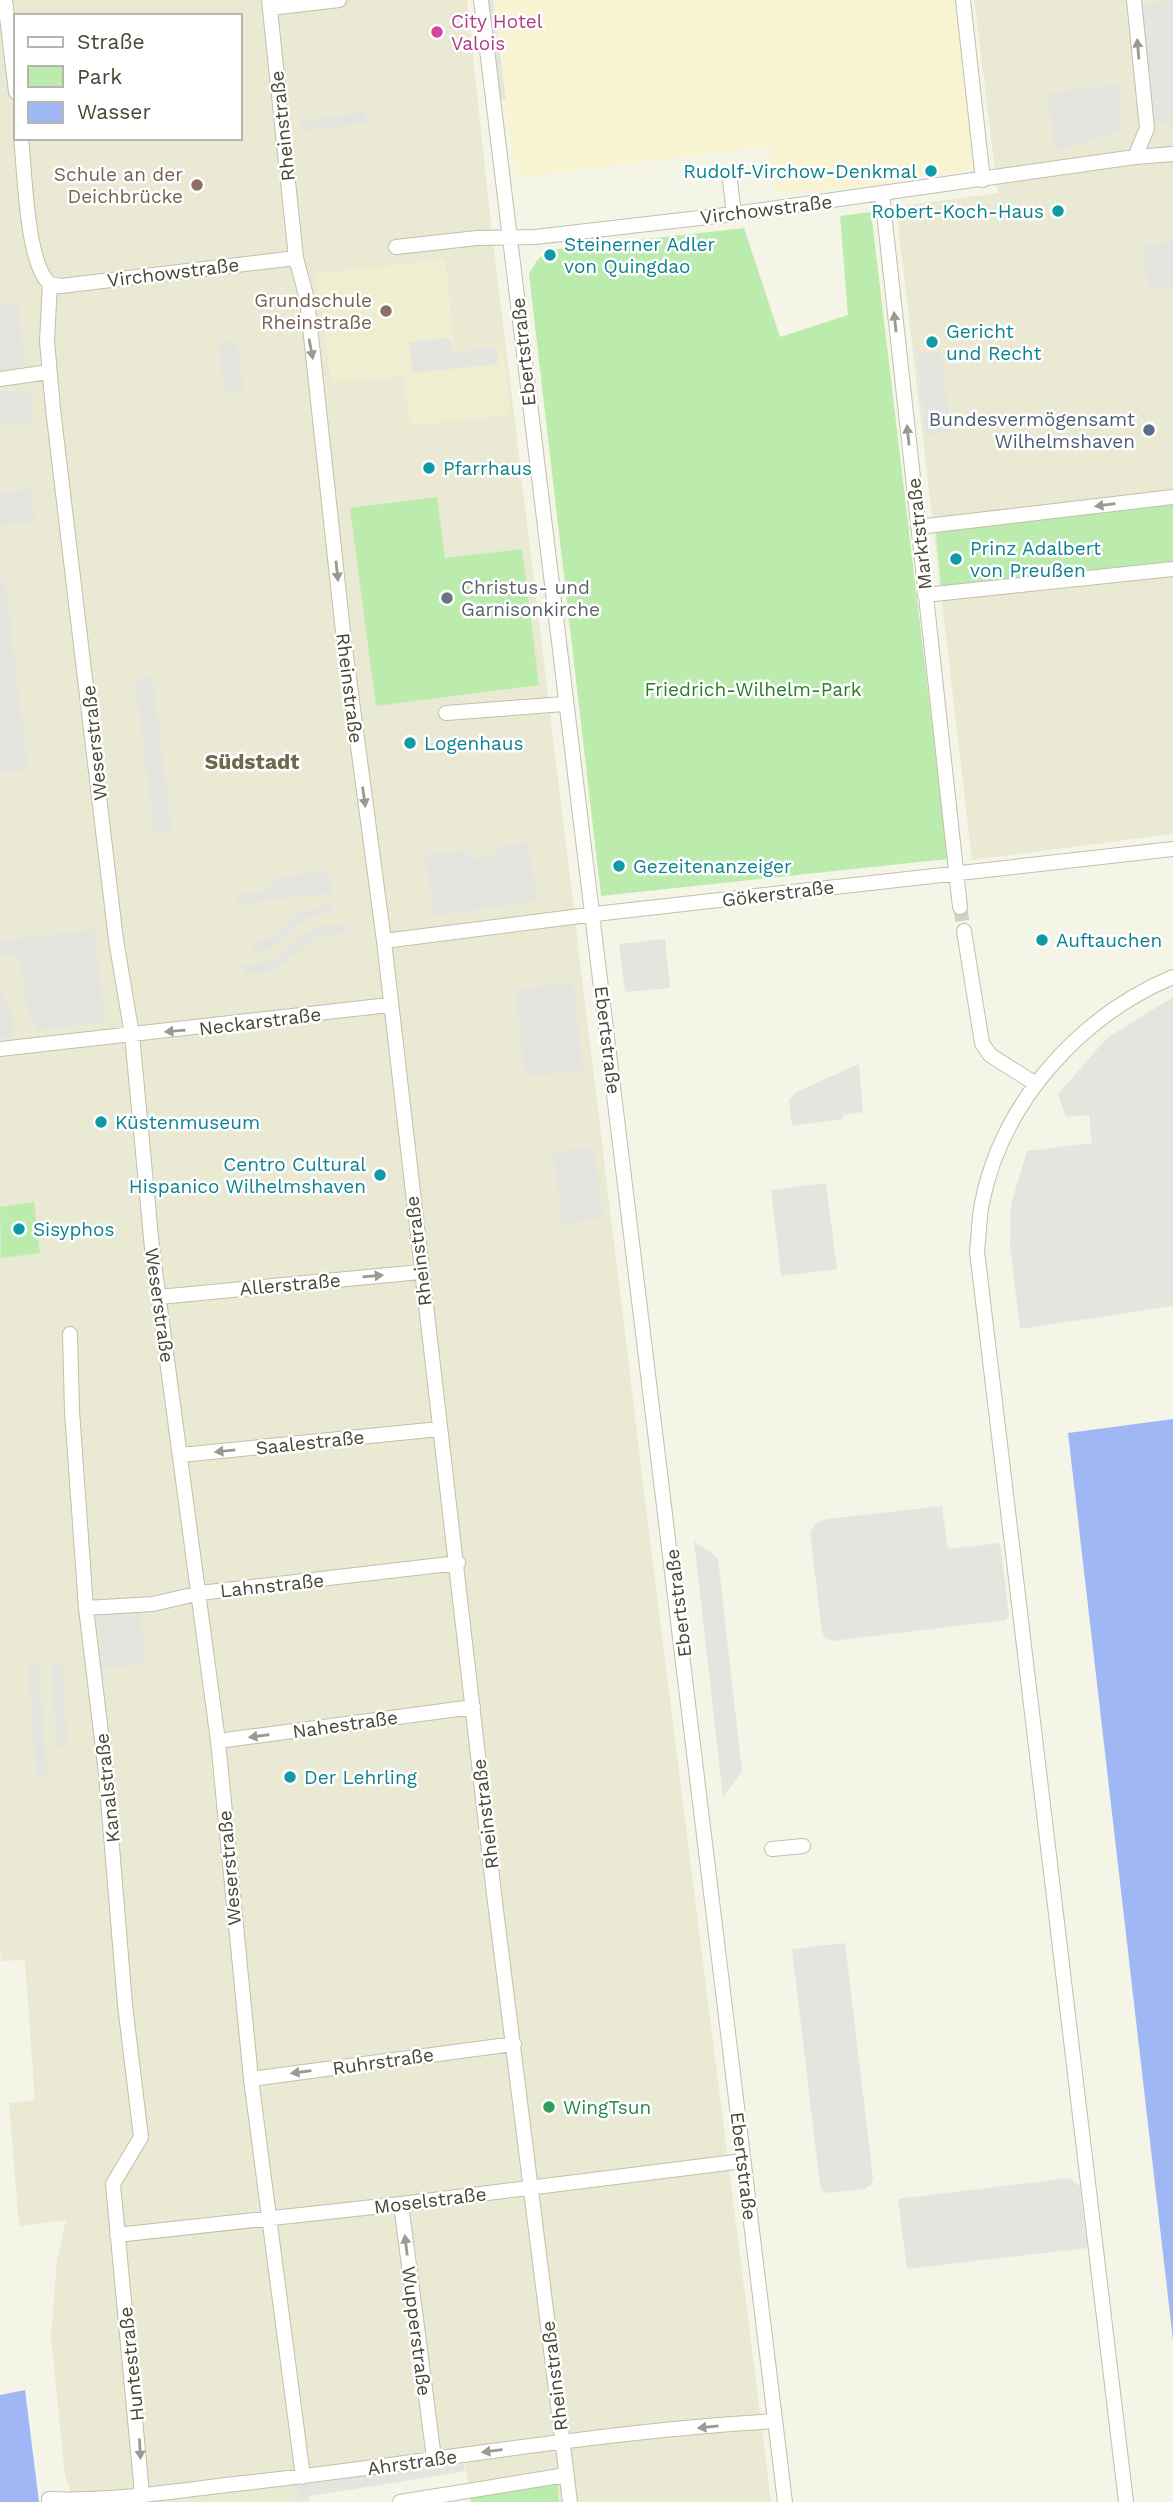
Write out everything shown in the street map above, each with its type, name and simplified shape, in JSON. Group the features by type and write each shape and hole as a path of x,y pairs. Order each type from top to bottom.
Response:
{"street":[{"path":"5,0 14,75"},
{"path":"269,4 339,0"},
{"name":"Ebertstraße","path":"481,0 511,237 532,474 669,1527 785,2502"},
{"path":"963,0 983,180"},
{"path":"1134,0 1147,128 1135,157"},
{"name":"Rheinstraße","path":"269,4 296,258 307,299 344,641 384,941 420,1272 458,1563 569,2502"},
{"path":"21,140 35,255 43,277 50,284"},
{"name":"Virchowstraße","path":"1135,157 1173,146"},
{"name":"Virchowstraße","path":"396,247 734,214 1135,157 1173,154"},
{"path":"730,181 734,214"},
{"name":"Marktstraße","path":"882,194 960,907"},
{"name":"Virchowstraße","path":"50,284 61,286 296,258"},
{"name":"Weserstraße","path":"50,284 46,317 49,372 116,940 132,1035 143,1168 218,1741 251,2079 303,2477"},
{"path":"0,379 49,372"},
{"path":"918,527 1173,497"},
{"path":"925,595 1173,569"},
{"path":"446,713 564,704"},
{"name":"Gökerstraße","path":"384,941 591,914 1173,849"},
{"path":"964,932 982,1044 990,1055 1036,1084"},
{"path":"1126,2502 977,1251 982,1202 1009,1125 1036,1084 1100,1019 1141,990 1173,977"},
{"name":"Neckarstraße","path":"0,1049 112,1034 132,1035 389,1005"},
{"name":"Allerstraße","path":"159,1297 420,1272"},
{"name":"Kanalstraße","path":"70,1334 72,1411 86,1608 106,1774 125,2005 141,2137 113,2184 117,2235"},
{"name":"Saalestraße","path":"181,1455 439,1429"},
{"name":"Lahnstraße","path":"86,1608 153,1604 200,1592 458,1563"},
{"name":"Nahestraße","path":"218,1741 473,1707"},
{"path":"772,1849 803,1846"},
{"name":"Ruhrstraße","path":"251,2079 514,2044"},
{"name":"Moselstraße","path":"117,2235 401,2204 743,2161"},
{"name":"Wupperstraße","path":"401,2204 434,2458"},
{"name":"Huntestraße","path":"117,2235 138,2426 142,2494"},
{"name":"Ahrstraße","path":"50,2499 142,2494 303,2477 434,2458 775,2421"},
{"path":"400,2502 566,2475"}],"shaded area":[{"path":"0,0 467,0 490,216 648,1524 771,2502 559,2502 556,2484 471,2498 465,2467 309,2489 310,2502 74,2502 65,2475 51,2337 57,2259 66,2220 19,2226 9,2103 35,2100 25,1960 1,1961"},
{"path":"488,0 493,0 506,100 500,100"},
{"path":"489,0 954,0 974,168 873,185 776,192 769,146 524,177 516,171"},
{"path":"974,0 1173,0 1173,834 972,860 897,215 909,205 998,193"},
{"path":"1173,1 1173,124 1150,126 1136,5"},
{"path":"1118,84 1121,131 1055,151 1048,93"},
{"path":"365,112 366,123 301,131 299,121"},
{"path":"1173,241 1173,286 1149,289 1142,245"},
{"name":"Grundschule Rheinstraße","path":"445,259 455,350 503,345 511,415 410,426 404,376 331,383 317,277 320,273"},
{"path":"18,304 25,367 0,370 0,305"},
{"path":"451,338 453,351 496,347 498,364 413,373 409,342"},
{"path":"237,341 243,390 224,393 218,343"},
{"path":"941,351 951,432 926,435 916,354"},
{"path":"30,390 34,422 0,425 0,393"},
{"path":"31,489 35,522 0,526 0,493"},
{"path":"0,578 5,578 28,769 0,773"},
{"path":"152,677 172,831 154,833 135,679"},
{"path":"528,842 537,901 434,916 425,855 469,849 471,859 496,856 495,847"},
{"path":"329,871 332,893 236,904 235,894 271,890 270,879"},
{"path":"330,904 331,912 309,916 267,950 253,953 253,942 268,939 298,913"},
{"path":"346,924 347,933 317,936 275,971 243,975 242,965 272,961 316,926"},
{"path":"94,929 105,1022 37,1030 36,1023 28,1019 20,956 2,957 0,941"},
{"path":"665,939 670,988 625,992 619,944"},
{"path":"573,982 583,1070 525,1077 515,990"},
{"path":"0,988 13,1018 13,1038 0,1038"},
{"path":"1173,997 1173,1306 1020,1329 1010,1244 1011,1204 1027,1151 1092,1143 1089,1115 1066,1117 1058,1094 1107,1038"},
{"path":"859,1064 863,1112 843,1115 843,1119 792,1126 789,1100 796,1092"},
{"path":"594,1147 603,1218 562,1224 553,1152"},
{"path":"826,1183 837,1269 781,1276 771,1190"},
{"path":"942,1506 948,1549 1000,1543 1009,1615 1006,1620 832,1641 826,1638 822,1632 810,1532 815,1524 827,1519"},
{"path":"694,1541 718,1558 742,1772 723,1797"},
{"path":"140,1608 145,1664 102,1669 97,1613"},
{"path":"39,1664 47,1774 36,1775 28,1665"},
{"path":"51,1664 62,1664 68,1746 57,1747"},
{"path":"845,1943 873,2178 871,2185 864,2189 829,2193 823,2191 820,2185 792,1949"},
{"path":"1069,2178 1080,2186 1087,2248 907,2269 898,2199"},
{"path":"462,2459 465,2471 299,2498 297,2486"}],"green space":[{"name":"Friedrich-Wilhelm-Park","path":"871,212 948,859 601,896 529,274 537,260 549,250 744,228 780,337 848,315 840,216"},
{"path":"437,497 445,558 522,549 539,685 376,706 350,508"},
{"path":"1173,502 1173,563 941,588 936,530"},
{"path":"34,1202 40,1253 1,1258 0,1207"},
{"path":"557,2483 559,2502 471,2502 471,2498"}],"water":[{"path":"1173,1419 1173,2340 1068,1433"},
{"path":"25,2390 39,2502 0,2502 0,2395"}],"tunnel":[{"path":"960,907 964,931"}],"place":[{"name":"City Hotel Valois","path":"437,32"},
{"name":"Rudolf-Virchow-Denkmal","path":"931,171"},
{"name":"Schule an der Deichbrücke","path":"197,185"},
{"name":"Robert-Koch-Haus","path":"1058,211"},
{"name":"Steinerner Adler von Quingdao","path":"550,255"},
{"name":"Grundschule Rheinstraße","path":"386,311"},
{"name":"Gericht und Recht","path":"932,342"},
{"name":"Bundesvermögensamt Wilhelmshaven","path":"1149,430"},
{"name":"Pfarrhaus","path":"429,468"},
{"name":"Prinz Adalbert von Preußen","path":"956,559"},
{"name":"Christus- und Garnisonkirche","path":"447,598"},
{"name":"Logenhaus","path":"410,743"},
{"name":"Gezeitenanzeiger","path":"619,866"},
{"name":"Auftauchen","path":"1042,940"},
{"name":"Küstenmuseum","path":"101,1122"},
{"name":"Centro Cultural Hispanico Wilhelmshaven","path":"380,1175"},
{"name":"Sisyphos","path":"19,1229"},
{"name":"Der Lehrling","path":"290,1777"},
{"name":"WingTsun","path":"549,2107"}],"district":[{"name":"Südstadt","path":"252,762"}]}
